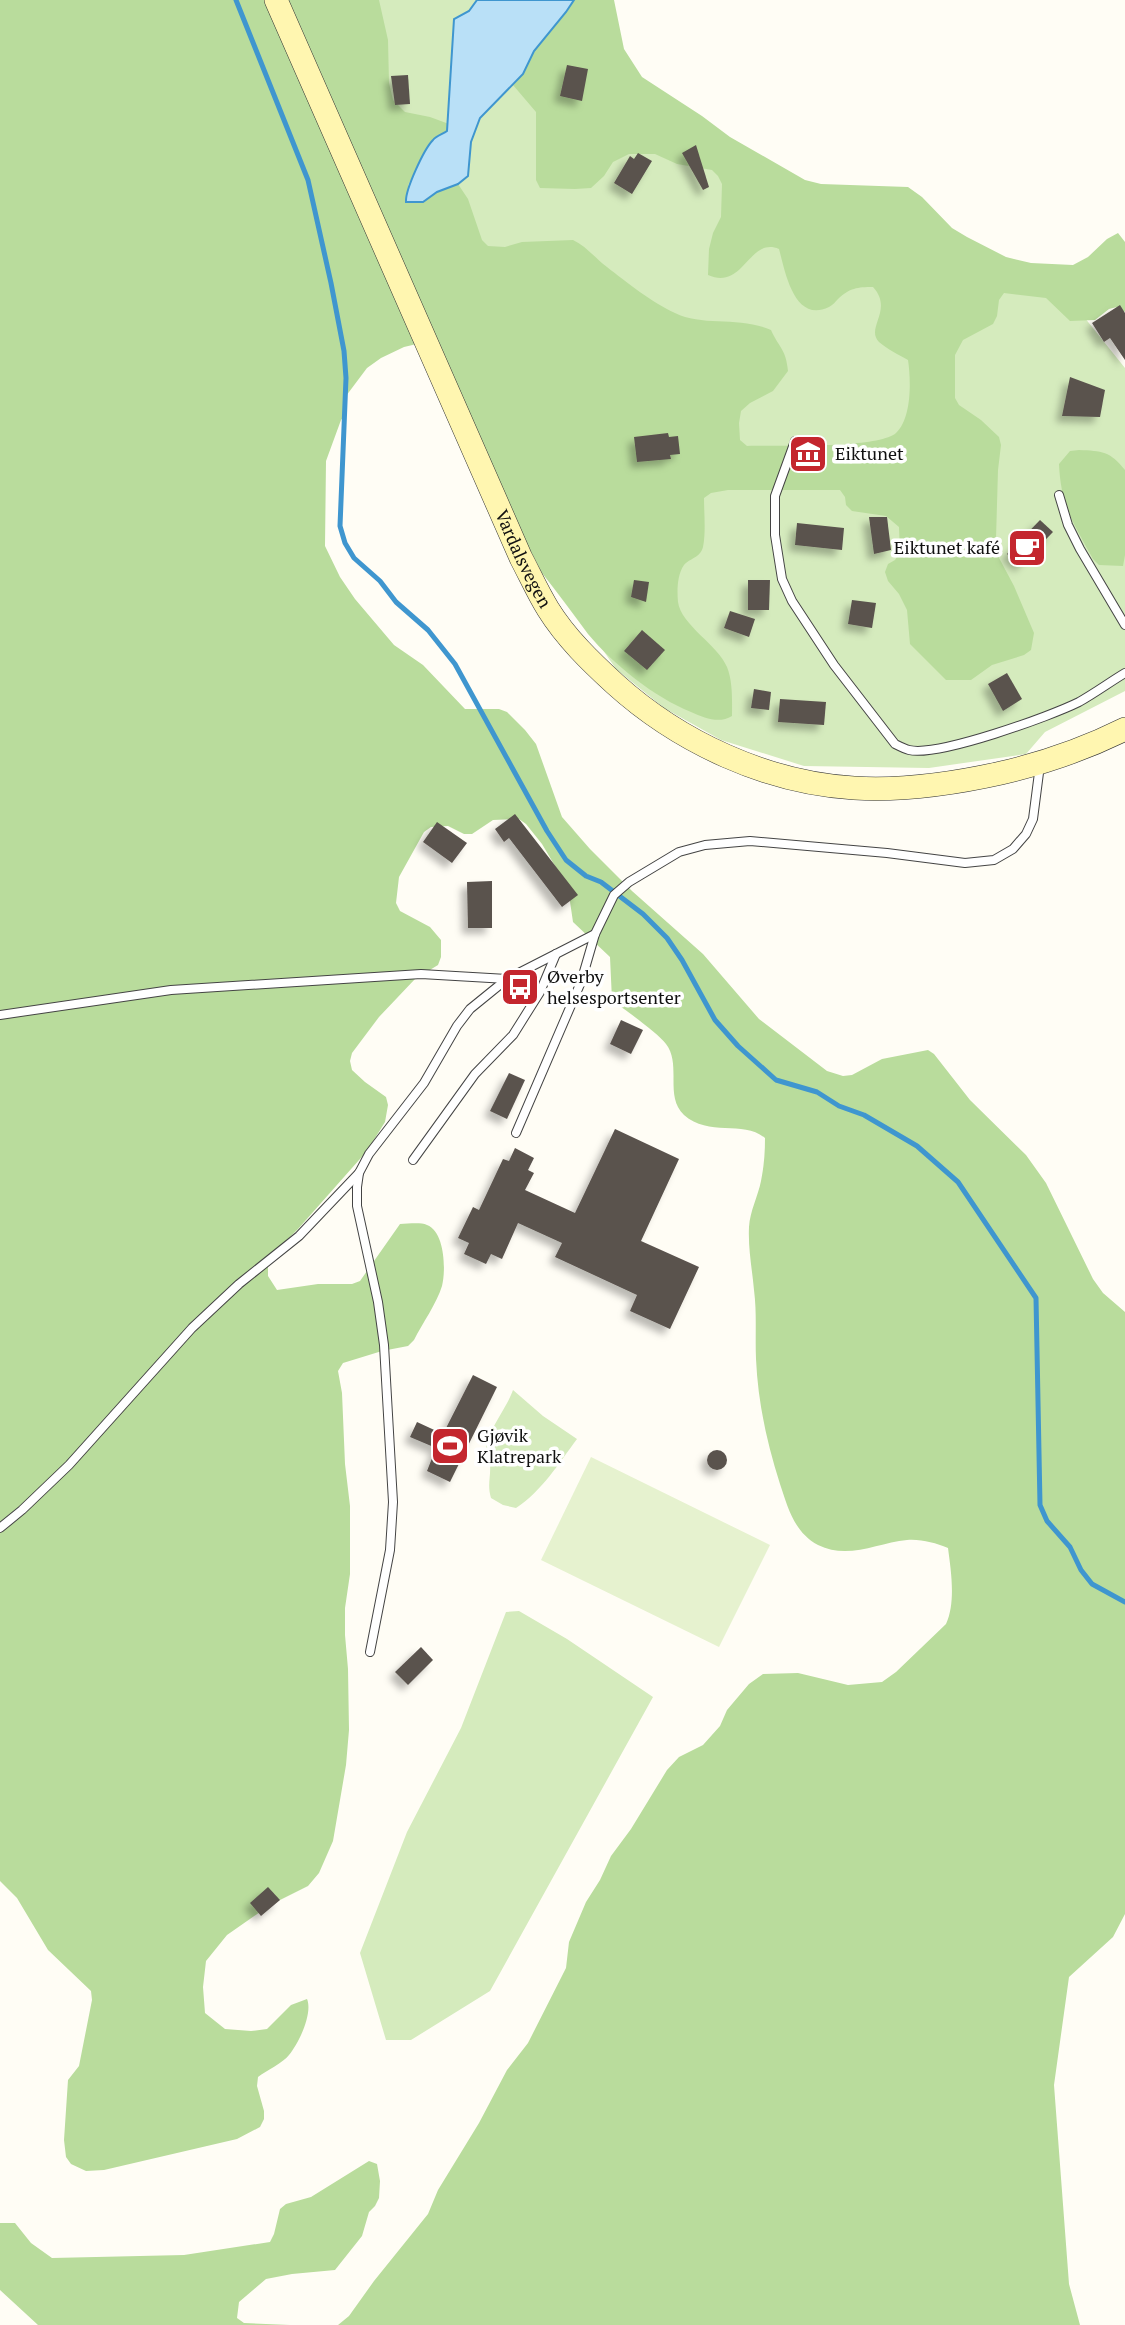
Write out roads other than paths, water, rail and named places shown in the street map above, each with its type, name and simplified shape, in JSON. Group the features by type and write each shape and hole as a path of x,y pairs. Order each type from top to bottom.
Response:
{"main road":[{"name":"Vardalsvegen","path":"276,0 521,558 549,610 596,667 657,718 691,738 746,764 813,783 852,788 925,787 985,777 1096,744 1125,729"}],"lane":[{"path":"795,441 775,496 775,536 782,579 792,601 834,665 895,744 909,750 924,751 954,745 1030,722 1080,701 1125,673"},
{"path":"1059,495 1068,526 1125,625"},
{"path":"516,1133 581,982 595,934 614,895 629,882 679,852 705,845 750,841 965,863 994,860 1013,849 1026,834 1033,819 1040,762"},
{"path":"370,1652 390,1550 393,1502 384,1345 378,1302 357,1206 356,1187 359,1173 369,1154 424,1083 463,1018 480,999 507,979 595,934"},
{"path":"413,1160 475,1074 513,1035 540,992 556,954"},
{"path":"0,1015 171,990 421,974 507,979"},
{"path":"0,1528 69,1465 192,1328 239,1284 299,1236 359,1173"}],"water":[{"path":"477,0 574,0 534,51 523,74 480,118 471,142 468,176 423,202 406,202 412,179 429,145 447,131 454,19 469,11"}],"waterway":[{"path":"236,0 308,180 331,283 344,351 346,378 340,526 345,543 354,558 380,581 396,602 428,630 455,664 547,831 566,860 643,914 667,938 715,1020 738,1046 776,1080 817,1092 917,1146 958,1182 1036,1298 1040,1505 1047,1521 1070,1547 1081,1570 1092,1584 1125,1602"}],"place":[{"name":"Eiktunet","path":"808,454"},
{"name":"Eiktunet kafé","path":"1027,548"},
{"name":"Øverby helsesportsenter","path":"520,987"},
{"name":"Gjøvik Klatrepark","path":"450,1446"}]}
